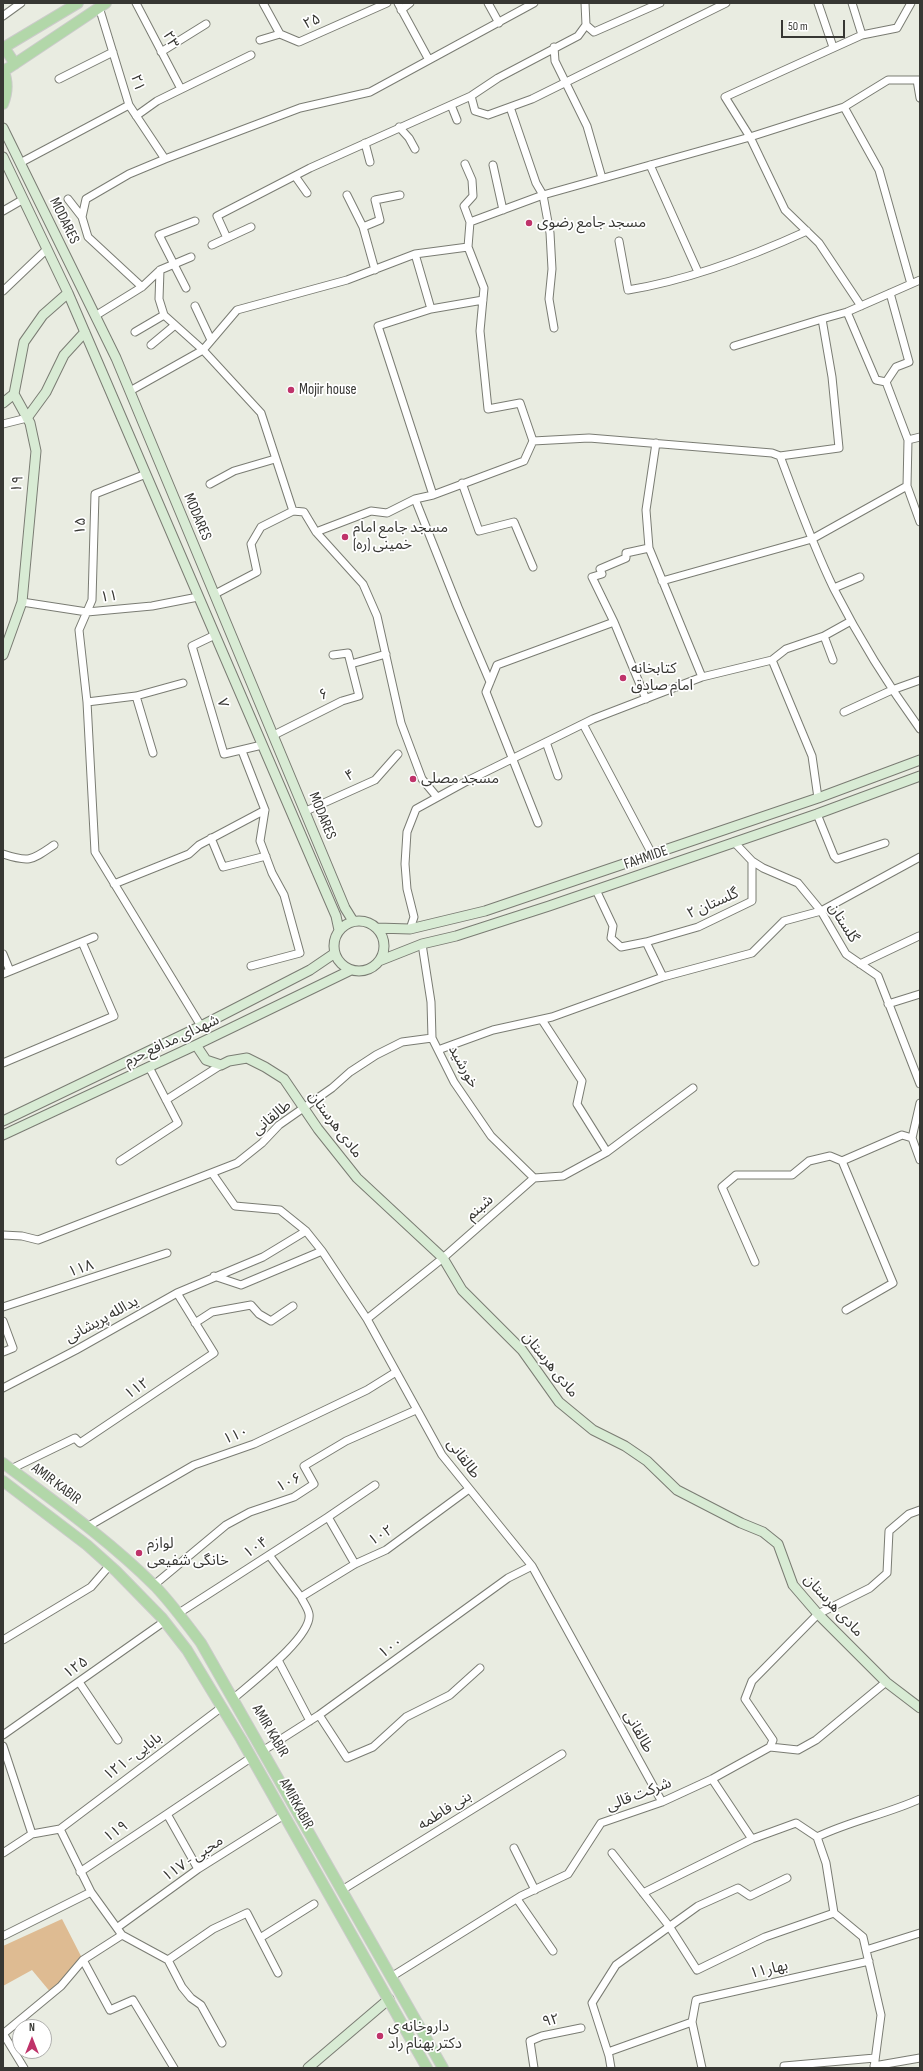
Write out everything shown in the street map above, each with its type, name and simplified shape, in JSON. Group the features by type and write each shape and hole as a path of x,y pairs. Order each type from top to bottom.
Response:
{"main road":[{"path":"14,64 4,48 78,3"},
{"path":"3,104 7,93 7,82 4,70 103,5"},
{"name":"MODARES","path":"3,128 130,391 306,811 345,908 354,921"},
{"name":"MODARES","path":"3,157 22,200 68,293 324,886 340,930"},
{"path":"3,403 14,394 24,342 43,315 68,293"},
{"path":"27,418 46,392 64,355 85,332"},
{"name":"۱۹","path":"3,655 22,602 36,451 30,424 14,394"},
{"path":"177,546 191,538"},
{"name":"FAHMIDE","path":"377,928 410,929 485,911 818,798 920,760"},
{"name":"FAHMIDE","path":"379,961 422,944 456,936 596,890 817,814 920,776"},
{"path":"543,891 542,900 549,906"},
{"path":"522,898 529,902 530,906 527,913"},
{"path":"354,921 370,923 377,928 384,941 383,955 379,961 367,970 351,970 344,966 335,953 334,945 340,930 354,921"},
{"name":"شهدای مدافع حرم","path":"3,1121 201,1026 310,970 335,953"},
{"name":"شهدای مدافع حرم","path":"3,1135 196,1045 351,970"},
{"path":"196,1045 206,1060 221,1065"},
{"name":"مادی هرستان","path":"221,1065 229,1060 247,1058 284,1078 318,1129 357,1178 443,1258 462,1290 522,1350 559,1402 593,1430 625,1446 647,1461 677,1490 740,1523 763,1532 778,1544 793,1585 818,1614 886,1682 919,1705"},
{"name":"AMIR KABIR","path":"7,1466 87,1527 154,1585 179,1613 201,1643 264,1750 443,2068"},
{"path":"14,1489 22,1477"},
{"name":"AMIRKABIR","path":"3,1481 110,1565 165,1621 187,1650 252,1757 427,2068"},
{"path":"308,2068 388,1999"}],"street":[{"path":"3,16 21,3"},
{"name":"۲۳","path":"136,3 180,89"},
{"path":"260,40 280,34 263,3"},
{"name":"۲۵","path":"280,34 300,42 388,3"},
{"path":"410,3 400,6 429,60"},
{"path":"488,3 499,23"},
{"path":"227,238 218,216 295,176 399,127 471,96 498,78 554,47 578,36 586,25 585,3"},
{"path":"586,25 594,32 660,3"},
{"path":"471,96 475,111 488,115 510,107 567,83 726,3"},
{"path":"818,3 833,47"},
{"path":"852,3 862,35"},
{"path":"861,306 819,243 785,210 750,137 725,97 862,35 897,28 911,3"},
{"path":"82,217 86,200 129,174 300,108 370,92 499,23 530,4"},
{"name":"۲۱","path":"103,5 113,52 129,104 165,159"},
{"path":"161,52 206,24"},
{"path":"554,47 556,60 587,126 602,178"},
{"path":"59,79 113,52"},
{"path":"136,116 157,101 250,55"},
{"path":"470,222 543,195 750,137 844,107 888,80 918,80 920,98"},
{"path":"20,163 129,104"},
{"path":"451,105 458,120"},
{"path":"510,107 536,183 543,195 550,233 552,269 549,299 554,328"},
{"path":"844,107 880,170 911,284"},
{"path":"399,127 409,138 415,148"},
{"path":"365,143 370,162"},
{"path":"316,532 371,511 387,514 415,500 433,495 524,461 533,441 520,403 488,409 480,331 484,288 468,247 470,222 464,206 473,196 472,180 465,164"},
{"path":"492,165 503,210"},
{"path":"650,165 698,272"},
{"path":"295,176 307,193"},
{"path":"348,195 363,228 375,270"},
{"path":"363,228 380,220 375,200 400,195"},
{"path":"68,199 82,217 88,237 142,288"},
{"path":"3,211 22,200"},
{"path":"186,288 160,235 196,221"},
{"path":"212,245 250,227"},
{"path":"619,241 628,290 658,285 725,265 807,232"},
{"path":"130,391 203,350 237,310 348,280 415,254 468,247"},
{"path":"3,291 47,249"},
{"path":"415,254 431,309"},
{"path":"95,316 142,288 160,270 191,257"},
{"path":"160,270 160,299 164,315 203,350 261,413 292,511"},
{"path":"734,346 847,312 920,280"},
{"path":"886,382 896,367 909,362 890,293"},
{"path":"433,495 378,326 431,309 483,300"},
{"path":"195,306 211,340"},
{"path":"847,312 876,380 886,382"},
{"path":"135,332 164,315"},
{"path":"533,441 589,438 772,453 780,456 839,448 832,377 822,319"},
{"path":"151,345 175,325"},
{"path":"886,382 908,440 907,486 920,522"},
{"path":"3,424 27,418"},
{"path":"908,440 920,437"},
{"path":"656,443 646,510 649,548 702,677"},
{"path":"780,456 812,538 834,588 851,621 892,690 920,729"},
{"path":"210,484 234,471 275,459"},
{"name":"۱۵","path":"87,612 92,600 95,494 146,474"},
{"path":"462,483 478,531 514,522 533,567"},
{"path":"662,581 812,538 907,486"},
{"path":"415,500 490,682"},
{"path":"215,594 257,572 251,544 261,527 292,511 304,512 316,532 363,584 377,616 401,723 422,779 437,798"},
{"path":"646,699 614,622 592,577 602,574 600,569 626,558 626,553 649,548"},
{"path":"834,588 860,577"},
{"name":"۱۱","path":"22,602 87,612 152,606 198,597"},
{"path":"87,612 80,630 87,702 95,852 201,1026"},
{"path":"410,929 414,917 407,889 405,864 407,832 416,809 511,759 584,724 702,677 772,660 786,649 824,636 851,621"},
{"path":"538,823 511,759 486,692 497,666 614,622"},
{"name":"۷","path":"215,635 192,646 224,754 262,745"},
{"path":"824,636 833,660"},
{"path":"332,655 348,653 351,664 386,654"},
{"path":"772,660 811,752 818,798"},
{"name":"۶","path":"274,735 342,701 359,696 351,664"},
{"path":"844,712 892,690 920,680"},
{"path":"87,702 136,696 182,683"},
{"path":"136,696 153,753"},
{"path":"584,724 652,854"},
{"path":"546,742 558,776"},
{"path":"242,750 265,810 260,841 284,895 300,953 251,966"},
{"name":"۴","path":"306,811 374,780 398,754"},
{"path":"114,884 189,854 211,838 265,810"},
{"path":"817,814 834,856 837,859 885,844"},
{"path":"211,838 222,867 266,856"},
{"name":"گلستان","path":"734,842 752,861 763,868 798,883 821,911 846,954 878,976 920,1084"},
{"path":"3,854 17,859 33,860 54,845"},
{"path":"438,1050 493,1030 542,1020 663,977 752,953 784,921 821,911 920,857"},
{"name":"گلستان ۲","path":"646,942 698,927 752,901 752,861"},
{"path":"596,890 613,926 611,938 621,947 646,942 663,977"},
{"path":"860,964 919,936"},
{"path":"3,954 6,972 94,937"},
{"path":"3,1062 114,1016 82,942"},
{"name":"خورشید","path":"422,944 431,1002 432,1038 454,1082 491,1136 534,1178"},
{"path":"888,1004 920,994"},
{"path":"542,1020 582,1081 577,1104 607,1152"},
{"name":"طالقانی","path":"3,1235 22,1236 38,1240 237,1163 262,1143 278,1125 332,1088 350,1072 376,1055 402,1042 432,1038"},
{"path":"166,1100 221,1065"},
{"path":"120,1161 178,1122 149,1067"},
{"path":"534,1178 563,1176 607,1152 693,1088"},
{"path":"920,1103 912,1138 918,1149 920,1160"},
{"path":"842,1161 902,1135 912,1138"},
{"path":"755,1262 722,1187 736,1175 792,1175 808,1161 830,1156 842,1161 893,1283 846,1310"},
{"name":"طالقانی","path":"212,1173 236,1206 280,1210 306,1231 322,1251 367,1319 442,1456 532,1566 662,1802"},
{"name":"شبنم","path":"367,1319 443,1258 534,1178"},
{"name":"یدالله پریشانی","path":"3,1388 76,1350 177,1293 214,1276 262,1257 306,1231"},
{"path":"214,1276 241,1285 322,1251"},
{"name":"۱۱۸","path":"3,1307 167,1253"},
{"name":"۱۱۲","path":"7,1466 75,1438 80,1443 214,1354 177,1293"},
{"path":"196,1323 212,1312 250,1305 259,1314 272,1321 293,1306"},
{"path":"3,1321 13,1348 3,1352"},
{"name":"۱۱۰","path":"87,1527 194,1465 254,1444 367,1390 396,1372"},
{"name":"۱۰۶","path":"154,1585 226,1525 250,1512 294,1497 314,1484 304,1466 346,1441 416,1410"},
{"name":"۱۰۴","path":"179,1613 375,1485"},
{"name":"۱۰۲","path":"301,1597 355,1564 386,1550 469,1489"},
{"path":"886,1682 816,1740 798,1750 770,1747 773,1740 745,1699 752,1681 818,1614 870,1588 887,1573 889,1532 909,1514 920,1510"},
{"path":"328,1517 355,1564"},
{"path":"234,1698 278,1660 308,1627 309,1614 301,1597 269,1555"},
{"path":"3,1640 92,1587 110,1565"},
{"name":"۱۰۰","path":"264,1750 319,1715 508,1578 532,1566"},
{"name":"۱۲۵","path":"3,1735 165,1621"},
{"path":"278,1660 310,1720"},
{"path":"319,1715 347,1758 373,1747 406,1717 450,1695 480,1668"},
{"path":"79,1682 118,1740"},
{"name":"بابایی - ۱۲۱","path":"60,1829 222,1707"},
{"path":"3,1746 32,1834"},
{"name":"شرکت قالی","path":"391,1976 517,1899 568,1874 601,1823 662,1802 712,1779 770,1747"},
{"name":"بنی فاطمه","path":"342,1890 562,1754"},
{"name":"۱۱۹","path":"80,1872 252,1757"},
{"path":"712,1779 752,1839"},
{"path":"817,1837 838,1827 903,1807 920,1799"},
{"path":"167,1814 198,1869"},
{"name":"محبی - ۱۱۷","path":"118,1927 198,1869 284,1815"},
{"path":"643,1893 752,1839 796,1823 817,1837 826,1864 834,1913 863,1937 881,2015 874,2067 920,2058"},
{"path":"3,1853 32,1834 60,1829 91,1892 118,1927 122,1935 168,1960 182,1987 191,1998 202,2005 222,2043"},
{"path":"514,1848 535,1890"},
{"path":"612,1853 669,1926 697,1970 765,1937 834,1913"},
{"path":"611,2068 608,2052 592,2003 616,1966 698,1906 738,1888 750,1896 787,1878"},
{"path":"3,1936 91,1892"},
{"path":"517,1899 553,1951"},
{"path":"260,1938 314,1904"},
{"path":"168,1960 213,1928 247,1913 278,1973"},
{"path":"866,1950 920,1933"},
{"path":"24,2068 4,2034 61,1986 83,1960 122,1935"},
{"path":"83,1960 110,2010 133,2000 174,2068"},
{"name":"بهار۱۱","path":"692,2022 696,2000 869,1961"},
{"path":"608,2052 692,2022 702,2068"},
{"name":"۹۲","path":"534,2068 530,2042 542,2036 581,2028"},
{"path":"784,2068 784,2066 875,2058"}],"shaded area":[{"path":"62,1919 83,1960 52,1994 32,1970 3,1986 3,1946"}],"place":[{"name":"مسجد جامع رضوی","path":"529,223"},
{"name":"Mojir house","path":"291,390"},
{"name":"مسجد جامع امام خمینی (ره)","path":"345,537"},
{"name":"کتابخانه امام صادق","path":"623,678"},
{"name":"مسجد مصلی","path":"413,779"},
{"name":"لوازم خانگی شفیعی","path":"139,1553"},
{"name":"داروخانه ی دکتر بهنام راد","path":"380,2036"}]}
